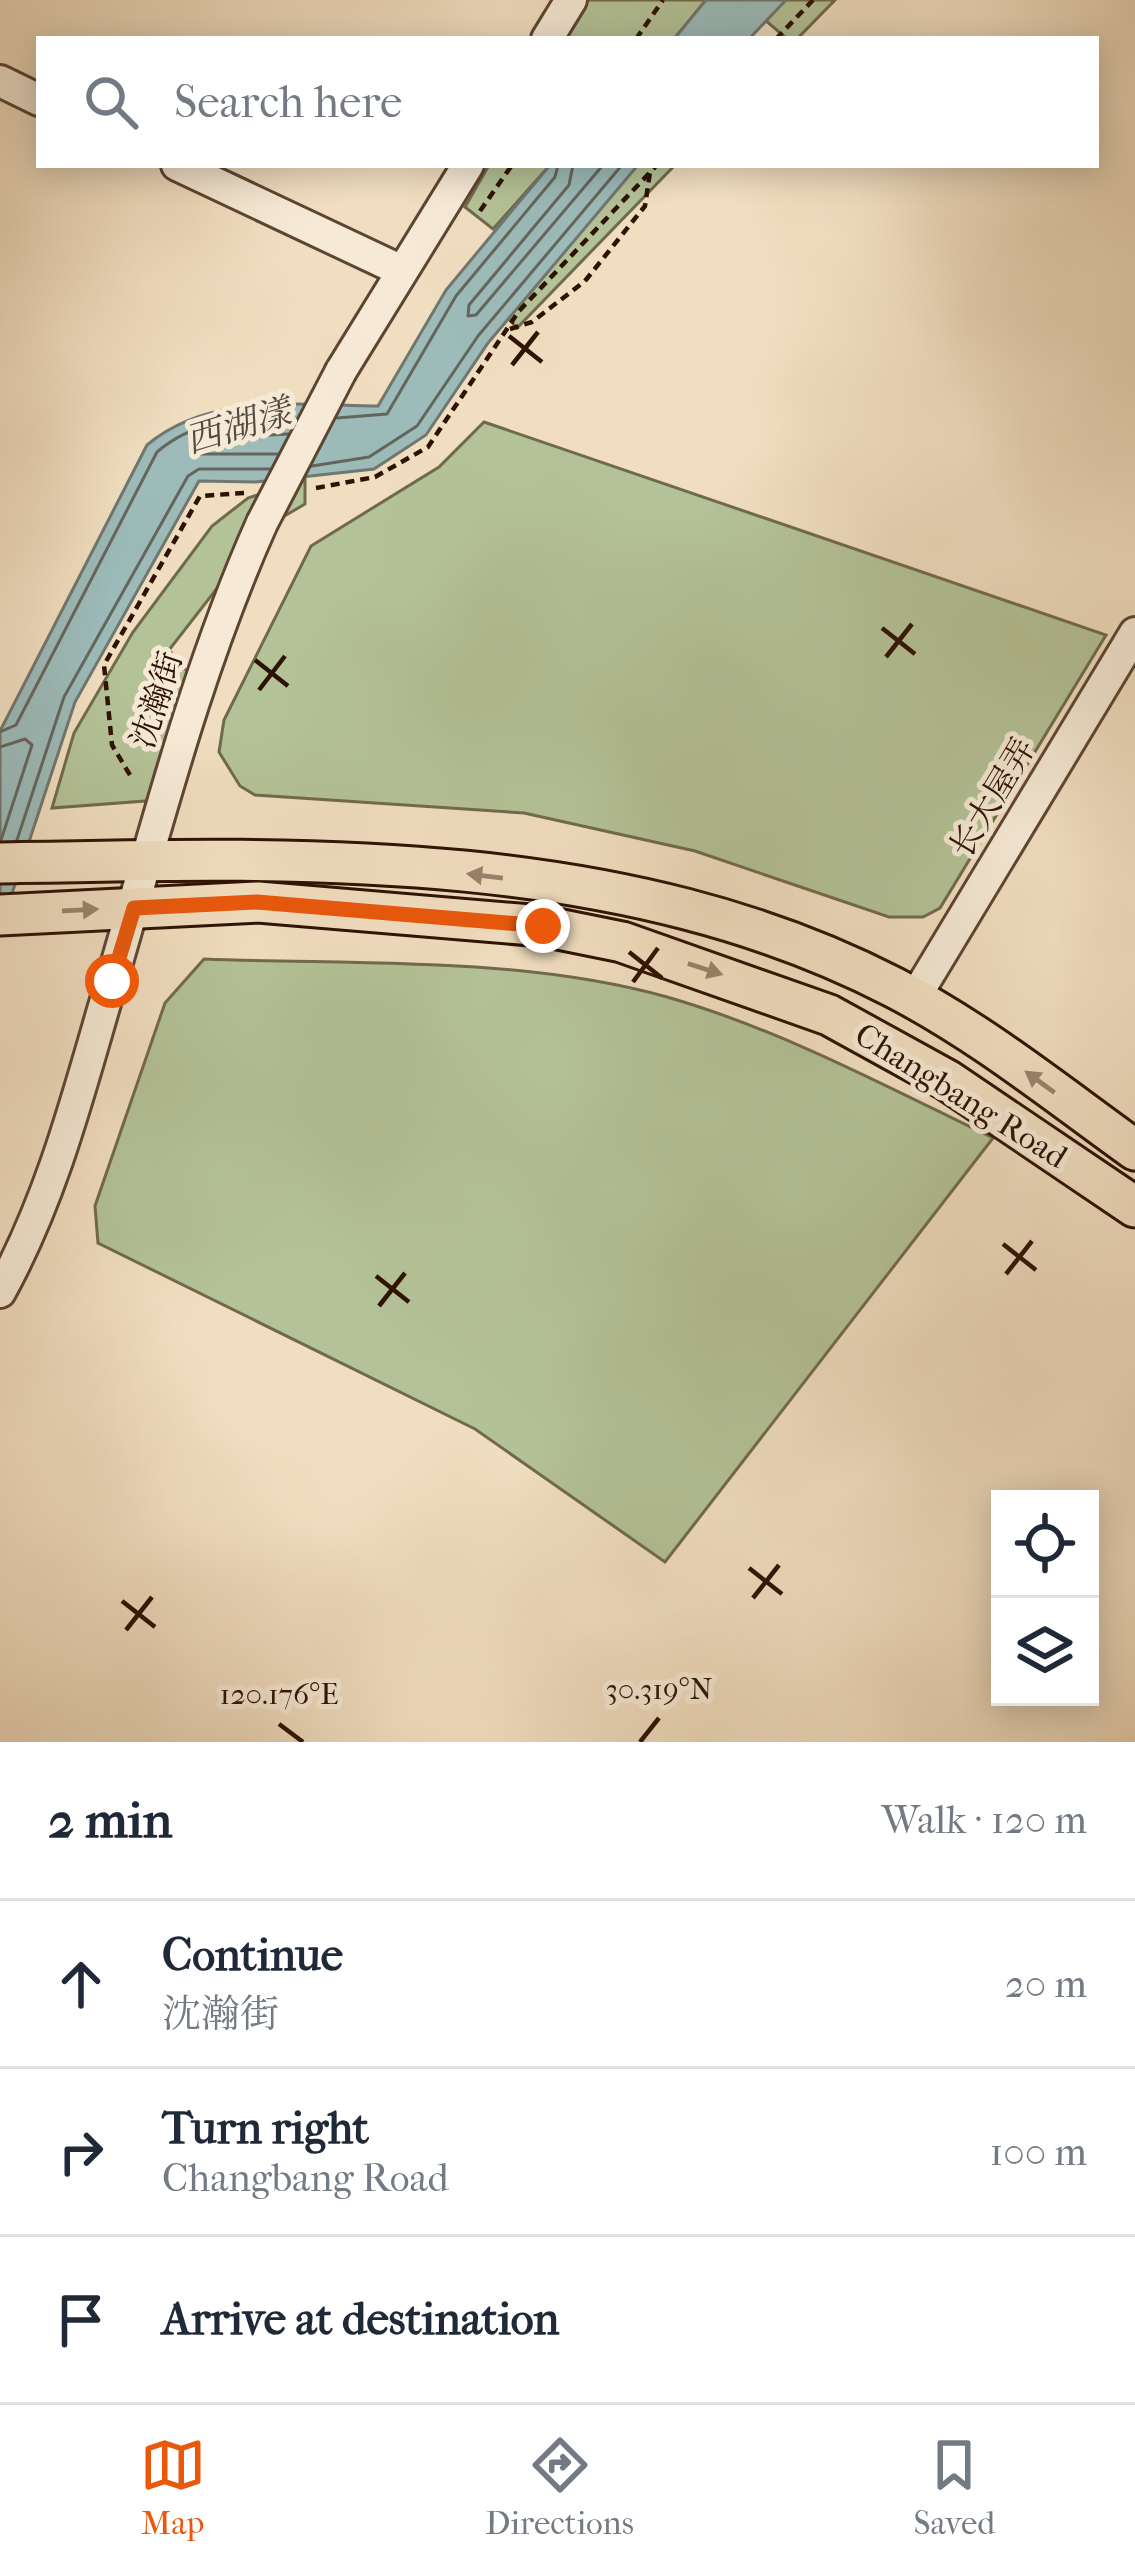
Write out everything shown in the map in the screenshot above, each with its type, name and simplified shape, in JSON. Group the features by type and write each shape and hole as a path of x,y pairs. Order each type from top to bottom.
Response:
{"main road":[{"name":"Changbang Road","path":"0,863 242,857 603,890 757,932 914,1000 1009,1059 1135,1150"},
{"name":"Changbang Road","path":"14,914 257,902 543,926 622,942 829,1016 946,1080 1135,1207"}],"street":[{"path":"549,36 572,0"},
{"path":"0,80 36,98"},
{"path":"183,168 402,271"},
{"name":"沈瀚街","path":"0,1292 28,1240 58,1163 194,696 263,507 466,168"},
{"name":"长大屋弄","path":"914,1000 1135,633"}],"path":[{"path":"638,36 663,0"},
{"path":"779,36 813,0"},
{"path":"481,212 510,168"},
{"path":"307,489 375,476 428,447 506,330 651,168"},
{"path":"506,330 532,322 585,281 644,206 653,168"},
{"path":"130,775 112,745 104,665 200,496 263,507"}],"green space":[{"path":"585,0 706,0 676,36 565,36"},
{"path":"780,0 835,0 800,36 784,36 764,19"},
{"path":"487,168 547,168 493,229 465,207"},
{"path":"631,168 672,168 517,328 503,312"},
{"path":"484,422 1106,635 940,908 923,917 889,917 695,851 524,813 255,795 240,786 219,752 224,720 311,546 439,467"},
{"path":"305,479 305,504 264,528 169,650 193,678 158,800 52,808 74,733 133,632 212,526 248,498"},
{"path":"204,959 437,965 611,984 750,1025 993,1138 665,1562 475,1429 98,1243 95,1206 165,1003"}],"water":[{"path":"706,0 786,0 752,36 676,36"},
{"name":"西湖漾","path":"548,168 635,168 488,343 426,435 374,469 256,482 199,481 75,702 0,930 0,731 147,445 172,428 227,409 287,404 378,406 446,290"}],"route":[{"path":"112,981 134,908 257,902 543,926"}]}
